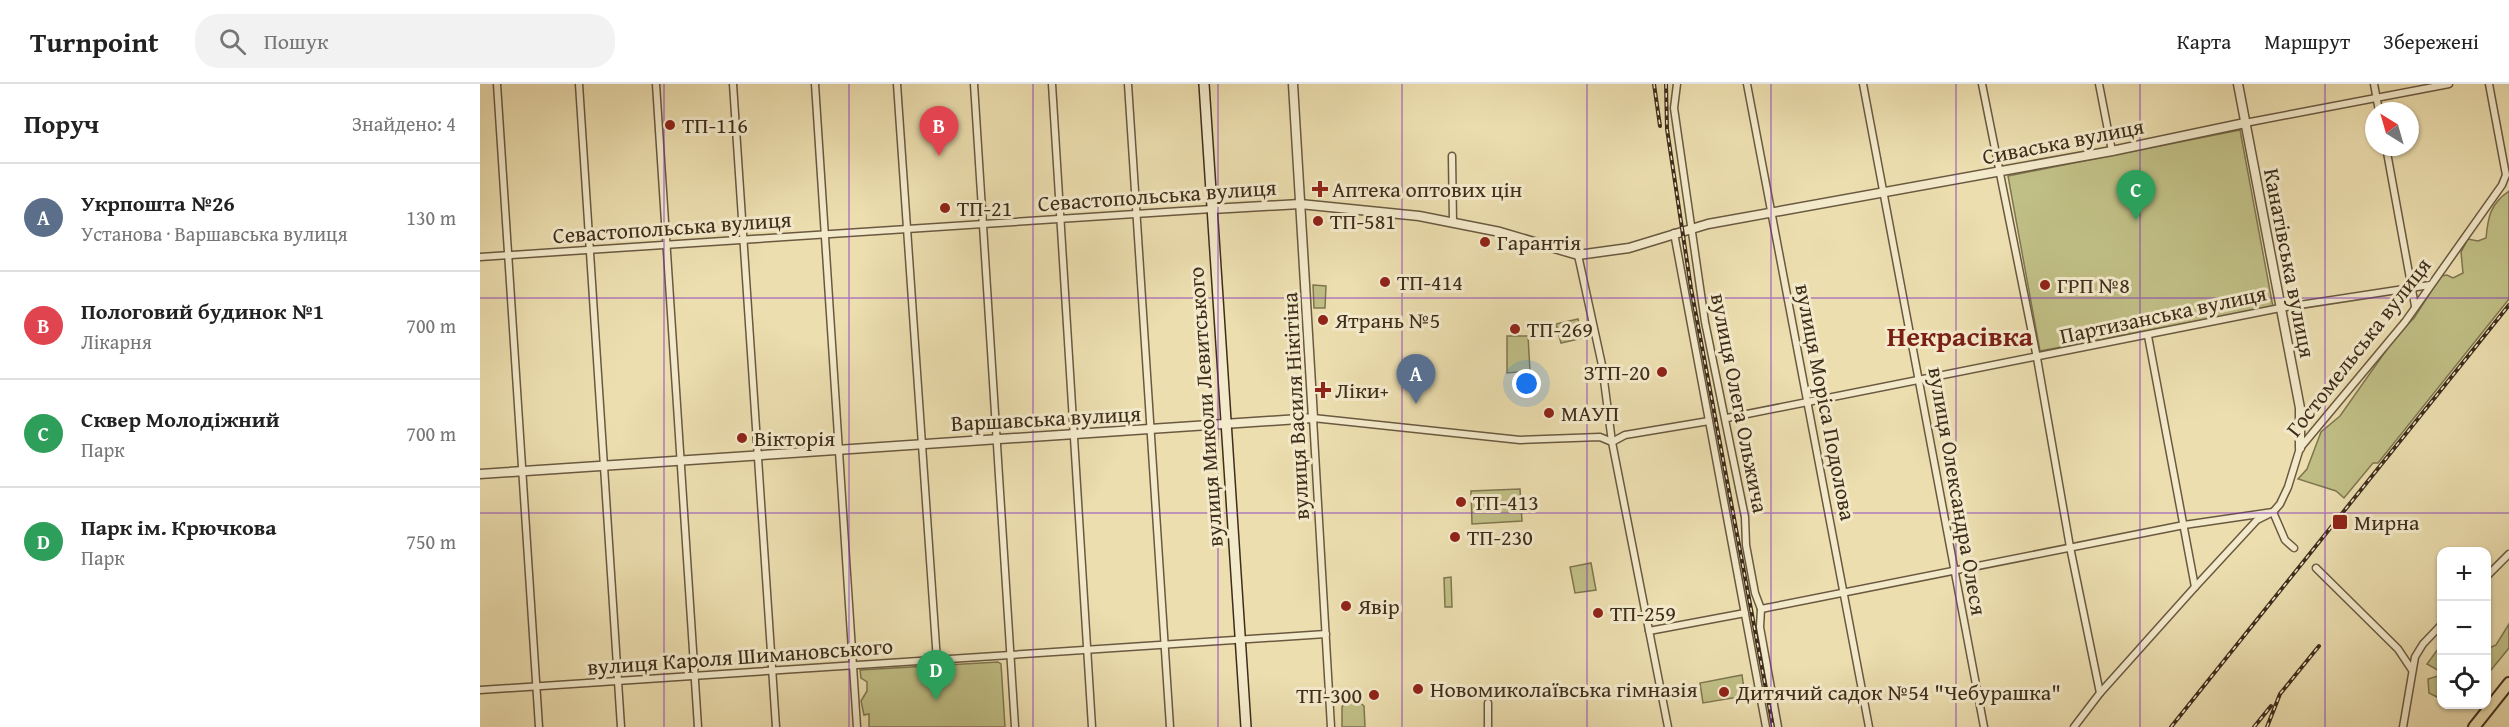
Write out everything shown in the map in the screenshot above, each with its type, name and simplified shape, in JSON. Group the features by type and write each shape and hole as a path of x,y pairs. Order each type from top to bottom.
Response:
{"main road":[{"name":"вулиця Миколи Левитського","path":"1204,84 1246,727"},
{"path":"2477,726 2509,683"}],"street":[{"path":"497,84 539,727"},
{"path":"579,84 621,727"},
{"path":"656,84 698,727"},
{"path":"733,84 776,727"},
{"path":"815,84 856,727"},
{"path":"897,84 920,443 937,661"},
{"path":"974,84 1015,727"},
{"path":"1052,84 1092,727"},
{"path":"1128,84 1170,727"},
{"name":"вулиця Василя Нікітіна","path":"1293,84 1331,727"},
{"name":"вулиця Олега Ольжича","path":"1677,84 1674,108 1687,230 1745,517 1746,545 1755,593 1761,609 1760,627 1778,727"},
{"name":"вулиця Моріса Подолова","path":"1747,84 1869,727"},
{"name":"вулиця Олександра Олеся","path":"1863,84 1984,727"},
{"path":"1982,84 2037,358 2070,547 2100,693"},
{"path":"2099,84 2112,151"},
{"name":"Канатівська вулиця","path":"2238,84 2300,408 2300,448"},
{"path":"2374,84 2378,102"},
{"name":"Сиваська вулиця","path":"1687,230 2112,151 2449,84"},
{"name":"Гостомельська вулиця","path":"2074,727 2100,693 2257,520 2273,512 2288,487 2300,448 2415,306 2502,185 2506,174 2489,84"},
{"path":"1452,156 1453,223"},
{"path":"2388,156 2415,306"},
{"name":"Севастопольська вулиця","path":"480,257 744,242 906,228 1300,204 1419,216 1500,232 1578,255 1629,248 1687,230"},
{"name":"вулиця Олега Ольжича","path":"1674,233 1766,727"},
{"path":"1578,255 1602,365 1612,442 1668,727"},
{"name":"Партизанська вулиця","path":"1726,418 1808,404 2280,308 2430,285"},
{"path":"2148,336 2195,587"},
{"name":"Варшавська вулиця","path":"480,474 1313,418 1520,440 1600,437 1612,442"},
{"path":"1612,442 1625,435 1709,421"},
{"path":"1761,609 1954,568 2184,525 2273,512 2285,540 2294,548"},
{"path":"2491,573 2509,554"},
{"path":"2316,568 2398,649 2412,670"},
{"path":"1649,631 1745,613"},
{"path":"2403,727 2412,670 2418,650 2437,629"},
{"name":"вулиця Кароля Шимановського","path":"480,690 1326,634"},
{"path":"1488,703 1488,727"}],"shaded area":[{"path":"2240,130 2273,307 2040,351 2008,176"},
{"path":"2509,191 2509,299 2378,463 2373,463 2344,498 2336,491 2298,479 2307,469 2321,432 2340,416 2397,335 2414,318 2441,276 2447,275 2453,278 2463,273 2461,252 2468,239 2478,241 2486,238 2491,212 2498,201"},
{"path":"1313,285 1326,286 1325,308 1314,308"},
{"path":"1578,319 1583,338 1561,343 1556,324"},
{"path":"1507,336 1528,336 1530,371 1507,373"},
{"path":"1520,489 1522,521 1472,524 1471,491"},
{"path":"1591,563 1596,590 1575,593 1570,567"},
{"path":"1451,577 1452,607 1445,607 1444,578"},
{"path":"2509,624 2509,648 2491,670 2491,647 2496,645"},
{"path":"2437,650 2437,670 2427,664"},
{"path":"998,662 1001,664 1005,727 869,727 869,714 864,715 861,701 867,691 867,682 861,678 860,670"},
{"path":"1742,675 1745,696 1703,703 1700,683"},
{"path":"2437,676 2437,697 2429,693 2428,679"},
{"path":"1356,699 1364,706 1365,727 1342,727 1342,707 1347,700"}],"railway":[{"path":"1654,84 1660,126"},
{"path":"1666,84 1667,129 1691,288 1773,727"},
{"path":"2171,727 2509,305"},
{"path":"2267,727 2280,694 2319,646"},
{"path":"2254,727 2271,706"}],"place":[{"name":"ТП-116","path":"670,125"},
{"name":"Пологовий будинок №1","path":"939,156"},
{"name":"Аптека оптових цін","path":"1320,189"},
{"name":"ТП-21","path":"945,208"},
{"name":"Сквер Молодіжний","path":"2136,220"},
{"name":"ТП-581","path":"1318,221"},
{"name":"Гарантія","path":"1485,242"},
{"name":"ТП-414","path":"1385,282"},
{"name":"ГРП №8","path":"2045,285"},
{"name":"Ятрань №5","path":"1323,320"},
{"name":"ТП-269","path":"1515,329"},
{"name":"ЗТП-20","path":"1662,372"},
{"name":"Ліки+","path":"1323,390"},
{"name":"Укрпошта №26","path":"1416,404"},
{"name":"МАУП","path":"1549,413"},
{"name":"Вікторія","path":"742,438"},
{"name":"ТП-413","path":"1461,502"},
{"name":"Мирна","path":"2340,522"},
{"name":"ТП-230","path":"1455,537"},
{"name":"Явір","path":"1346,606"},
{"name":"ТП-259","path":"1598,613"},
{"name":"Новомиколаївська гімназія","path":"1418,689"},
{"name":"Дитячий садок №54 \"Чебурашка\"","path":"1724,692"},
{"name":"ТП-300","path":"1374,695"},
{"name":"Парк ім. Крючкова","path":"936,700"}],"district":[{"name":"Некрасівка","path":"1960,335"}]}
